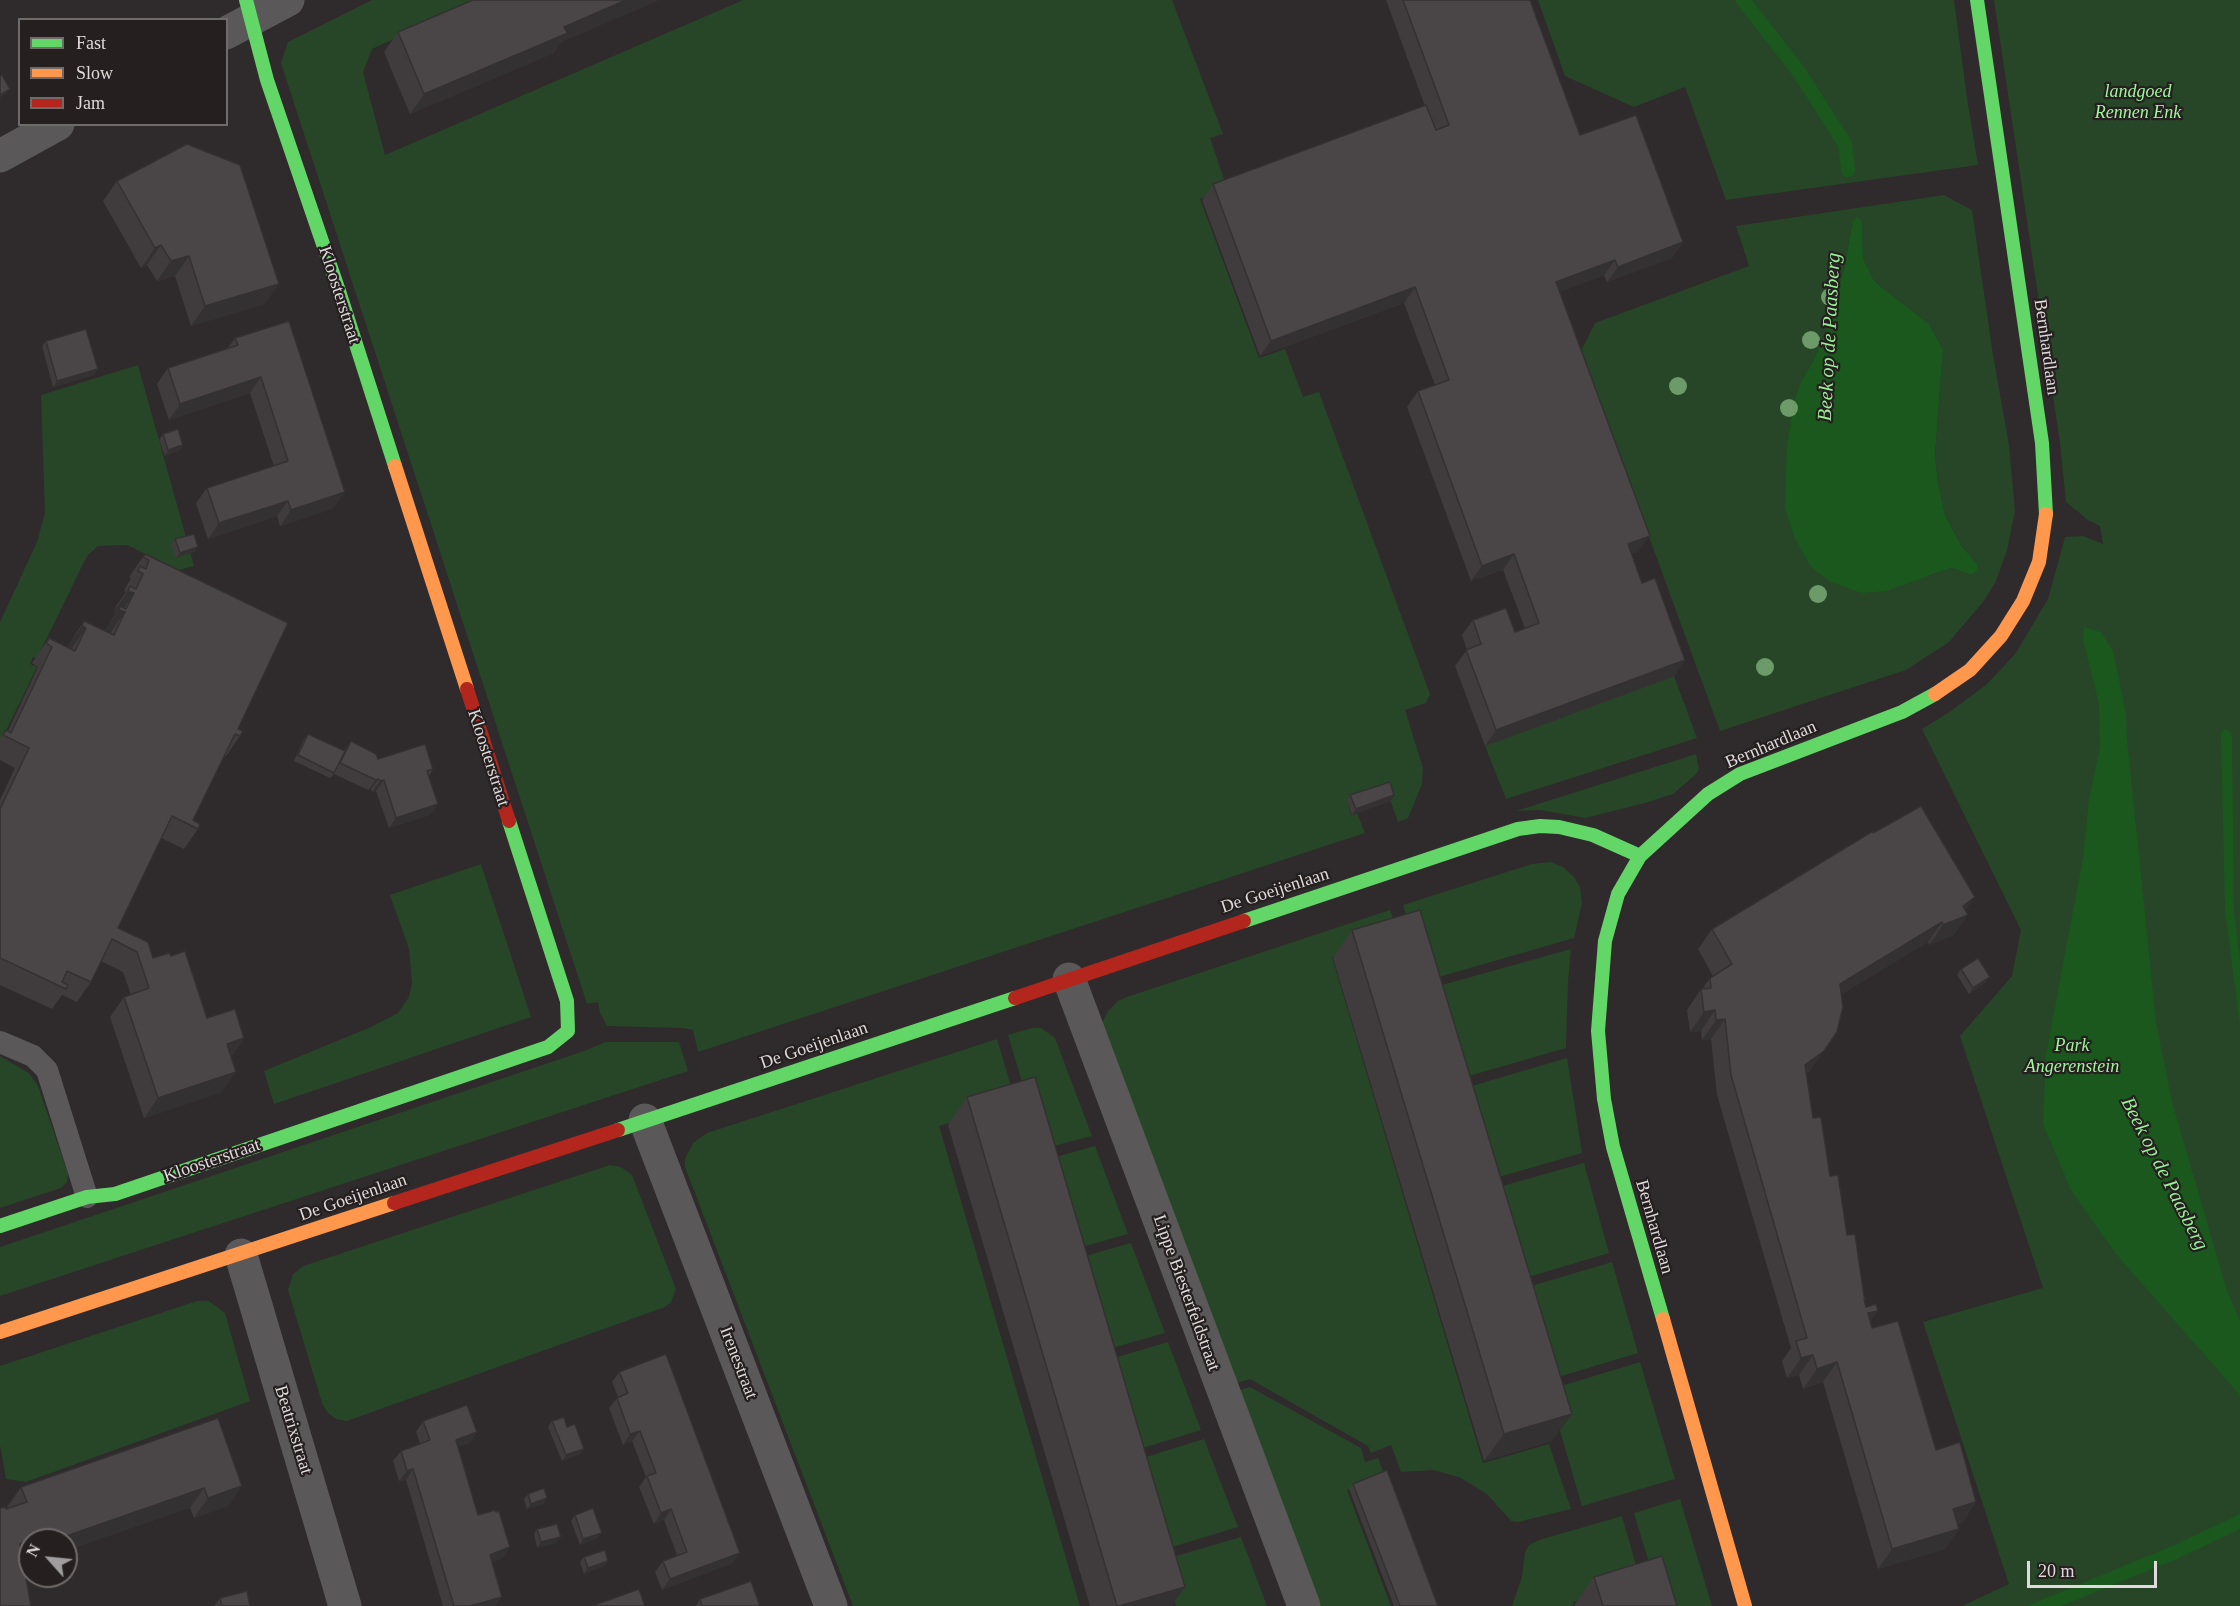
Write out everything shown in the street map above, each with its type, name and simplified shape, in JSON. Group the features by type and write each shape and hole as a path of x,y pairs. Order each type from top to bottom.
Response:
{"street":[{"path":"241,18 288,0"},
{"name":"Bernhardlaan","path":"1745,1606 1616,1160 1604,1099 1598,1031 1605,941 1618,894 1640,856 1708,794 1740,774 1902,712 1935,694 1970,670 2001,636 2023,601 2039,562 2046,511 2042,443 1977,0"},
{"name":"Kloosterstraat","path":"0,1226 87,1197 115,1194 548,1047 568,1031 567,1001 339,291 267,80 241,18"},
{"path":"0,156 54,126"},
{"name":"De Goeijenlaan","path":"0,1332 707,1101 1518,829 1540,826 1559,827 1593,835 1640,856"},
{"name":"Lippe Biesterfeldstraat","path":"1069,979 1304,1606"},
{"name":"Irenestraat","path":"645,1120 831,1606"},
{"name":"Beatrixstraat","path":"241,1255 345,1606"}],"lane":[{"path":"0,1042 33,1056 47,1070 87,1197"}],"green space":[{"path":"372,0 479,0 372,49 363,72 385,155 743,0 1172,0 1223,134 1210,138 1227,188 1200,199 1259,358 1285,349 1303,397 1319,392 1430,694 1426,703 1405,710 1423,768 1422,784 1408,818 1398,822 1386,788 1347,800 1351,815 1357,813 1365,833 698,1052 693,1030 607,1026 600,1013 598,1002 587,1004 281,63 288,42"},
{"path":"1538,0 1954,0 1978,165 1726,200 1685,87 1634,107 1565,76"},
{"path":"1994,0 2240,0 2240,1606 1962,1606 2009,1584 1923,1322 2043,1288 1960,1036 2012,976 2021,930 1922,729 1987,684 2016,653 2048,599 2065,537 2083,536 2103,544 2100,526 2088,520 2066,502 2060,443"},
{"path":"1944,195 1972,210 1993,355 2009,445 2015,511 2007,550 1996,581 1983,602 1949,642 1906,670 1720,731 1581,351 1595,323 1749,266 1736,226","holes":["1862,221 1863,258 1875,282 1929,324 1943,349 1935,455 1938,482 1945,515 1961,545 1977,564 1977,571 1972,575 1951,568 1929,576 1801,382 1825,333 1844,270 1852,224"]},
{"path":"138,365 194,566 179,570 127,545 98,546 87,556 37,658 33,657 30,664 37,667 0,743 0,622 37,542 45,513 41,395"},
{"path":"1674,676 1697,738 1506,799 1485,746"},
{"path":"1696,754 1699,770 1695,775 1673,794 1645,803 1585,818 1540,810 1516,811"},
{"path":"1551,862 1563,867 1580,887 1582,903 1574,938 1425,981 1403,905 1532,864"},
{"path":"481,864 531,1017 274,1104 264,1071 371,1027 398,1013 409,997 412,983 409,949 390,895"},
{"path":"1390,910 1400,936 1332,957 1483,1463 1549,1444 1571,1509 1518,1522 1511,1521 1487,1494 1459,1477 1433,1470 1401,1472 1391,1445 1371,1453 1368,1446 1250,1379 1233,1384 1102,1034 1103,1021 1108,1011 1118,1001 1127,997"},
{"path":"1571,949 1566,1048 1455,1080 1428,989"},
{"path":"1032,1028 1041,1028 1055,1038 1092,1136 1042,1149 1008,1035"},
{"path":"997,1039 1016,1103 939,1126 1080,1606 853,1606 685,1167 685,1159 693,1143 707,1133"},
{"path":"605,1042 679,1042 688,1071 0,1296 0,1247 587,1050"},
{"path":"0,1056 29,1073 38,1086 68,1174 67,1182 61,1188 0,1208"},
{"path":"1567,1058 1582,1153 1485,1181 1458,1090"},
{"path":"1095,1146 1128,1234 1071,1250 1045,1160"},
{"path":"1584,1163 1609,1253 1515,1281 1488,1190"},
{"path":"610,1165 621,1167 632,1175 676,1289 671,1302 665,1307 347,1421 336,1419 327,1412 322,1403 288,1290 293,1274 303,1266"},
{"path":"1131,1243 1165,1333 1101,1351 1074,1259"},
{"path":"1612,1262 1638,1353 1545,1381 1518,1290"},
{"path":"197,1301 209,1301 225,1313 250,1401 26,1482 6,1479 0,1445 0,1366"},
{"path":"1168,1342 1201,1430 1130,1452 1104,1361"},
{"path":"1640,1362 1675,1479 1582,1506 1548,1390"},
{"path":"1250,1387 1361,1448 1365,1462 1378,1458 1384,1474 1347,1490 1391,1606 1316,1606 1236,1391"},
{"path":"1204,1439 1238,1527 1159,1551 1133,1461"},
{"path":"1680,1499 1712,1606 1662,1606 1634,1513"},
{"path":"1622,1516 1641,1583 1573,1602 1573,1606 1512,1606 1522,1577 1525,1552 1529,1545"},
{"path":"1241,1537 1267,1606 1176,1606 1162,1560"}],"water":[{"path":"1856,217 1862,221 1863,258 1875,282 1929,324 1943,349 1935,455 1938,482 1945,515 1961,545 1977,564 1977,571 1972,575 1951,568 1886,591 1862,593 1831,582 1811,567 1795,539 1785,508 1787,446 1795,399 1825,333 1844,270 1852,224"},
{"path":"2084,627 2101,632 2113,651 2126,713 2156,1022 2172,1102 2227,1291 2240,1321 2240,1395 2117,1255 2071,1190 2043,1124 2046,1055 2083,858 2089,800 2100,747 2099,704 2083,639"},
{"path":"2224,729 2231,733 2232,737 2234,912 2240,961 2240,1026 2225,910 2221,736"},
{"path":"2240,1514 2240,1529 2177,1559 2061,1606 2027,1606 2172,1546"}],"building":[{"path":"473,0 626,0 564,27 568,33 424,94 398,32"},
{"path":"1403,0 1530,0 1580,135 1636,115 1683,242 1618,267 1615,260 1556,282 1650,536 1628,544 1642,583 1655,578 1685,660 1496,730 1466,650 1481,644 1473,620 1506,608 1515,632 1539,623 1514,554 1482,566 1418,391 1449,380 1415,287 1271,341 1213,184 1426,105 1436,130 1449,125"},
{"path":"2,75 10,89 0,95 0,76"},
{"path":"187,144 240,165 279,284 205,306 189,256 171,261 161,245 155,248 117,181"},
{"path":"289,321 345,492 291,510 288,501 219,523 207,488 288,461 261,377 180,404 168,368 238,345 235,338"},
{"path":"86,329 98,369 57,381 46,341"},
{"path":"178,429 183,445 168,450 163,434"},
{"path":"194,534 198,547 180,553 175,539"},
{"path":"145,554 288,623 238,729 243,731 240,736 235,734 193,820 200,824 198,829 172,816 118,928 148,942 153,958 169,953 171,956 185,951 207,1018 235,1009 244,1038 227,1044 236,1072 158,1098 124,997 149,988 137,952 112,939 91,982 67,971 62,982 68,985 66,989 0,958 0,809 29,748 3,735 6,730 11,733 52,647 46,643 49,638 75,651 86,628 82,626 84,621 114,635 125,612 119,610 120,606 126,609 134,593 128,591 130,586 136,589 143,574 138,571 140,566 146,569 149,560 143,557"},
{"path":"308,734 345,751 334,773 298,755"},
{"path":"351,741 376,754 378,759 425,744 433,769 427,771 438,804 396,818 384,780 376,780 340,763"},
{"path":"1390,782 1394,795 1356,809 1350,795"},
{"path":"1921,806 1975,897 1963,906 1968,915 1943,925 1942,922 1840,984 1843,1007 1837,1032 1824,1051 1805,1065 1813,1118 1821,1117 1830,1176 1838,1175 1847,1235 1855,1234 1866,1307 1876,1304 1878,1311 1868,1313 1872,1328 1898,1321 1936,1450 1960,1442 1976,1502 1953,1509 1959,1529 1892,1549 1837,1362 1817,1369 1813,1355 1801,1358 1796,1341 1807,1338 1731,1075 1725,1019 1716,1020 1715,1010 1704,1012 1701,989 1711,988 1710,978 1732,964 1712,929 1873,831 1873,833"},
{"path":"1420,910 1572,1414 1504,1434 1352,930"},
{"path":"1978,958 1990,977 1973,988 1961,969"},
{"path":"1035,1077 1185,1587 1119,1606 1117,1606 967,1097"},
{"path":"666,1354 740,1553 670,1579 663,1561 687,1552 671,1509 661,1513 647,1476 656,1473 640,1431 630,1434 617,1398 628,1393 619,1372"},
{"path":"467,1405 477,1432 456,1440 478,1515 499,1511 510,1547 490,1555 502,1597 470,1606 454,1606 413,1469 407,1471 401,1451 430,1440 423,1421"},
{"path":"564,1417 567,1427 575,1424 584,1449 566,1455 552,1421"},
{"path":"218,1418 242,1486 208,1498 204,1488 78,1532 78,1528 18,1528 18,1588 28,1588 31,1606 0,1606 0,1508 6,1507 6,1509 27,1502 21,1487"},
{"path":"1387,1470 1438,1606 1400,1606 1353,1484"},
{"path":"544,1488 547,1498 531,1504 528,1494"},
{"path":"593,1508 602,1533 583,1539 575,1515"},
{"path":"557,1524 561,1537 541,1542 537,1529"},
{"path":"605,1550 608,1561 588,1568 584,1557"},
{"path":"1662,1556 1677,1606 1603,1606 1594,1577"},
{"path":"751,1581 760,1606 702,1606 700,1599"},
{"path":"639,1589 645,1606 592,1606"},
{"path":"247,1591 250,1606 222,1606 220,1598"}],"waterway":[{"name":"Beek op de Paasberg","path":"1743,0 1799,72 1845,144 1848,170"}],"traffic: fast":[{"path":"246,0 267,80 339,291 395,466"},
{"path":"1977,0 2042,443 2046,514"},
{"path":"1663,1319 1613,1147 1604,1099 1598,1031 1605,941 1618,894 1640,856 1708,794 1740,774 1902,712 1935,694"},
{"path":"0,1226 87,1197 115,1194 548,1047 568,1031 567,1001 509,821"},
{"path":"1244,921 1518,829 1540,826 1559,827 1593,835 1640,856"},
{"path":"618,1130 1015,998"}],"traffic: slow":[{"path":"395,466 467,689"},
{"path":"1935,694 1970,670 2001,636 2023,601 2039,562 2046,514"},
{"path":"0,1332 394,1203"},
{"path":"1663,1319 1745,1606"}],"traffic: jam":[{"path":"467,689 509,821"},
{"path":"1015,998 1244,921"},
{"path":"394,1203 618,1130"}],"park label":[{"name":"landgoed Rennen Enk","path":"2138,102"},
{"name":"Park Angerenstein","path":"2072,1056"}]}
